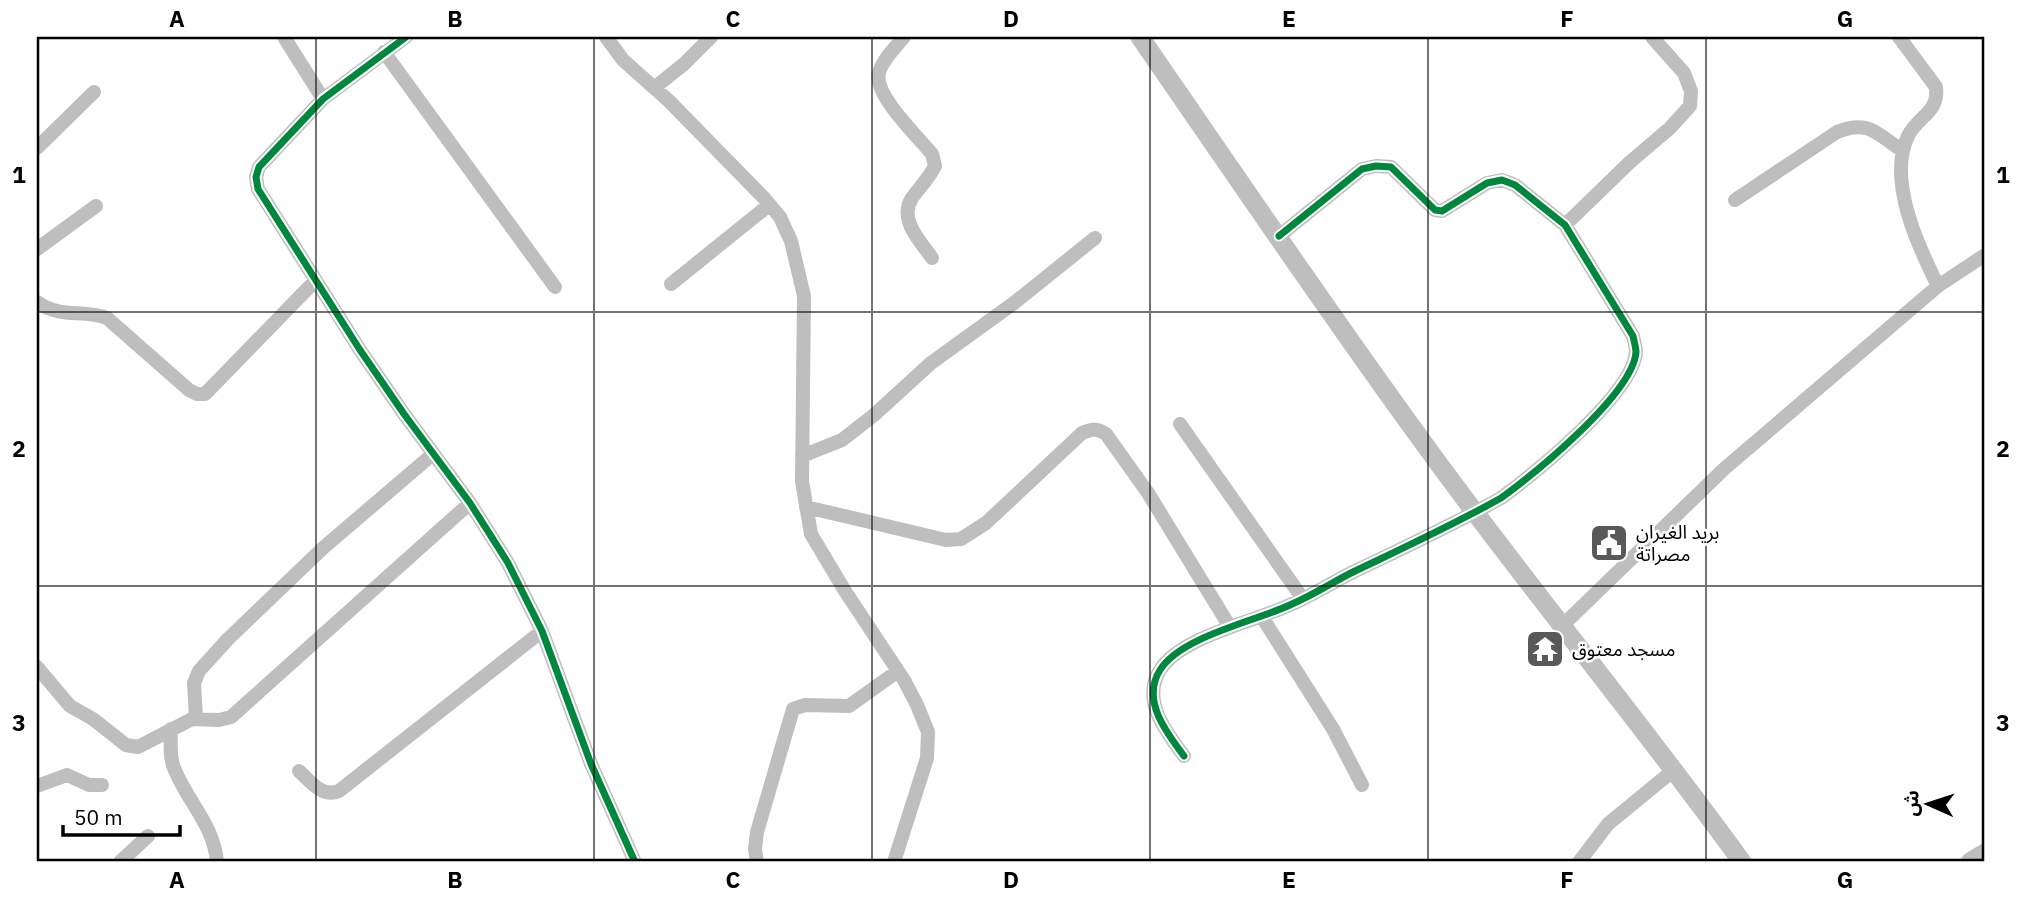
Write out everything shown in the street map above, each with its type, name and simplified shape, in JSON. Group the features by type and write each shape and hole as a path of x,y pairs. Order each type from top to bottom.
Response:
{"street":[{"path":"284,37 323,99"},
{"path":"406,37 323,99 259,167 256,177 258,189 360,350 470,503 508,563 542,631 591,764 635,862"},
{"path":"606,37 623,60 654,88 780,217 791,241 804,296 802,456 811,534 898,671 928,732 925,769 894,862"},
{"path":"654,88 684,64 710,37"},
{"path":"904,37 880,70 878,81 882,93 932,153 935,166 910,201 907,215 910,227 932,258"},
{"path":"1140,37 1387,393 1562,626 1675,769 1742,862"},
{"path":"1565,225 1629,163 1670,128 1690,106 1691,91 1684,73 1652,37"},
{"path":"1899,37 1936,87 1934,106 1909,134 1903,150 1904,196 1923,257 1937,286"},
{"path":"384,52 555,287"},
{"path":"37,148 94,92"},
{"path":"1735,200 1837,132 1851,126 1866,127 1903,150"},
{"path":"1184,756 1160,721 1155,705 1154,687 1158,672 1168,659 1230,627 1262,617 1303,599 1475,512 1528,478 1597,415 1630,369 1636,353 1633,336 1565,225 1515,184 1502,180 1487,183 1442,211 1435,210 1391,167 1362,169 1279,236"},
{"path":"671,284 769,205"},
{"path":"37,249 96,206"},
{"path":"802,456 842,440 874,415 930,363 1014,303 1095,239"},
{"path":"1562,626 1724,469 1937,286 1985,255"},
{"path":"37,302 59,313 95,314 107,318 190,390 205,394 316,280"},
{"path":"1180,424 1303,599"},
{"path":"806,507 946,540 961,539 986,523 1082,433 1100,430 1106,434 1148,493 1230,627"},
{"path":"197,718 194,683 199,671 228,639 323,548 433,454"},
{"path":"37,667 65,702 103,726 126,745 138,747 181,723 197,718 225,720 470,503"},
{"path":"1262,617 1334,729 1362,785"},
{"path":"299,771 321,791 339,792 542,631"},
{"path":"757,862 757,832 793,709 805,705 849,706 898,671"},
{"path":"171,729 170,750 174,767 206,824 217,862"},
{"path":"1579,862 1608,824 1675,769"},
{"path":"37,786 67,775 89,785 102,785"},
{"path":"120,862 148,836"},
{"path":"1970,862 1985,853"}],"cycle path":[{"path":"406,37 323,99 259,167 256,177 258,189 360,350 470,503 508,563 542,631 591,764 635,862"},
{"path":"1184,756 1163,726 1154,704 1155,681 1170,658 1202,639 1300,600 1501,498 1536,471 1601,410 1631,369 1636,352 1633,336 1565,225 1515,185 1502,180 1487,183 1442,211 1435,210 1391,167 1362,169 1279,236"}],"place":[{"name":"بريد الغيران مصراتة","path":"1609,543"},
{"name":"مسجد معتوق","path":"1545,649"}]}
